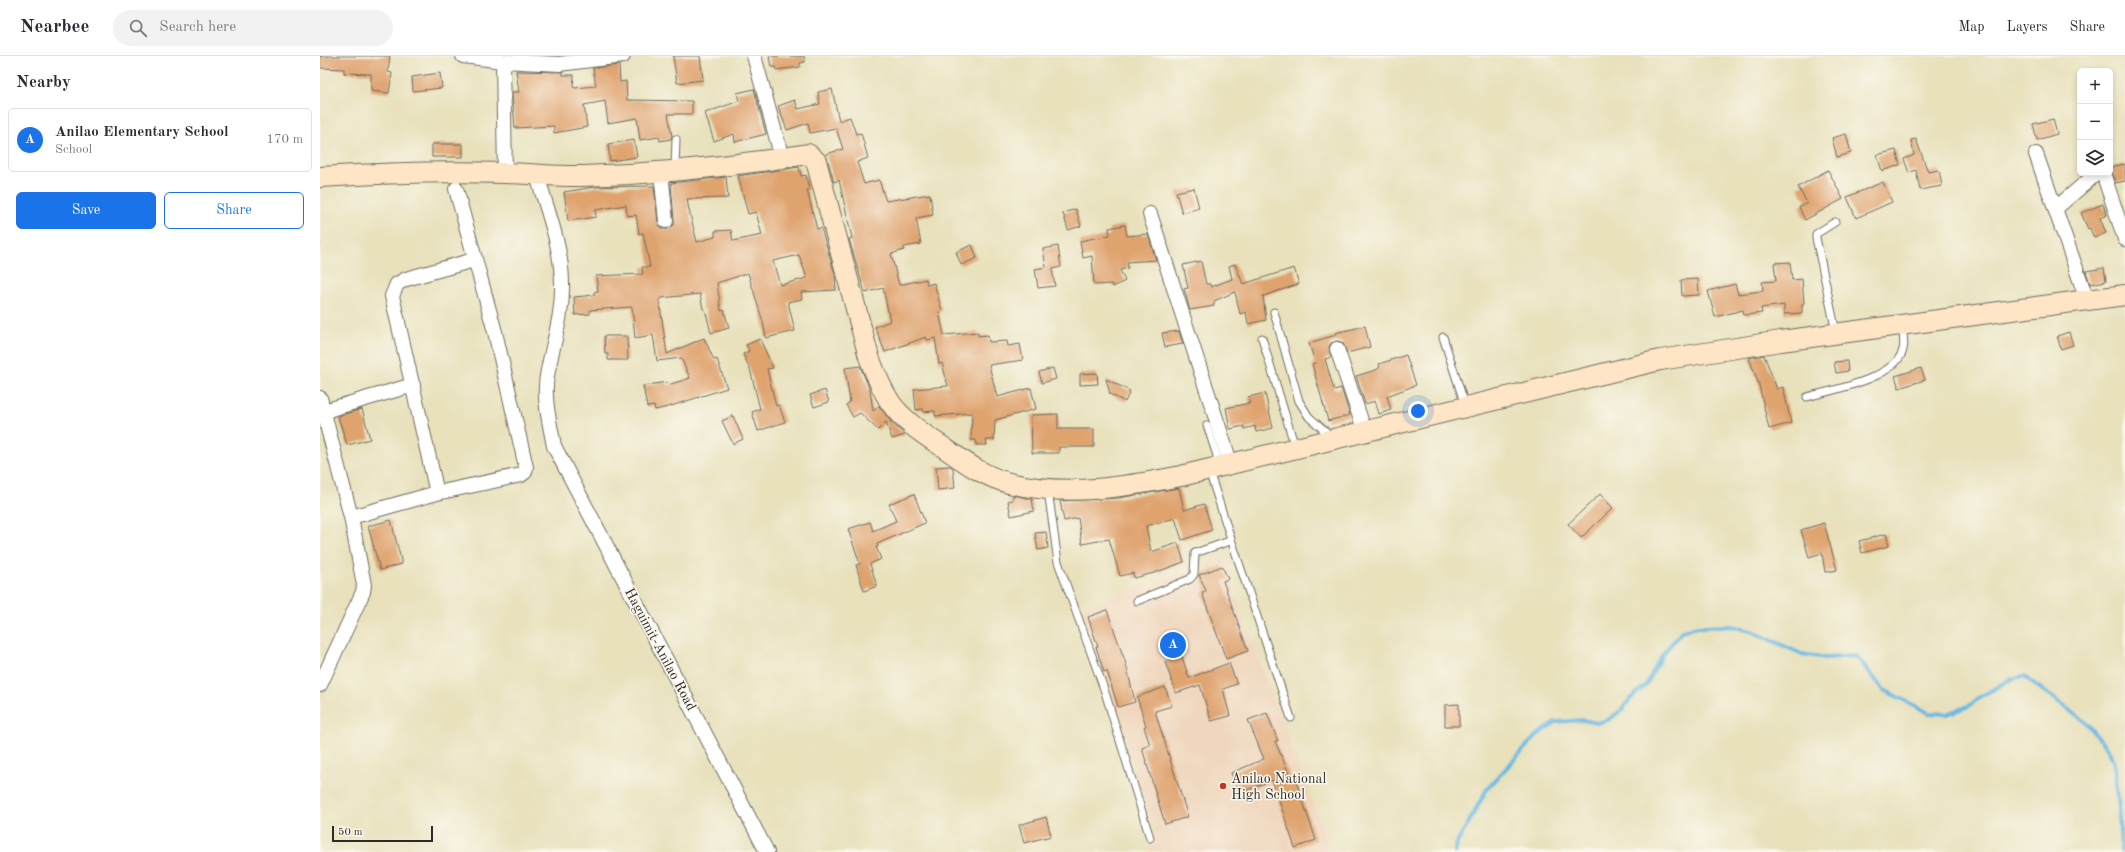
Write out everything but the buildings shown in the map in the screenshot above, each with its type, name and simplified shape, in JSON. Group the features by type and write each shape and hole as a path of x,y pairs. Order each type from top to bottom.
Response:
{"street":[{"path":"463,56 534,64 559,64 623,56"},
{"path":"754,56 782,158"},
{"path":"503,61 505,173"},
{"path":"320,177 379,174 505,173 581,176 668,172 808,154 816,162 869,358 879,383 890,403 910,423 932,440 987,474 1009,483 1048,490 1081,490 1144,483 1220,467 1660,360 1836,334 2125,295"},
{"path":"2036,154 2087,300"},
{"path":"666,221 668,172"},
{"name":"Haguimit-Anilao Road","path":"537,175 560,259 562,284 560,314 547,377 546,391 554,446 767,852"},
{"path":"2055,210 2094,176"},
{"path":"2104,176 2125,239"},
{"path":"351,517 437,493 521,475 525,472 526,468 494,332 456,189"},
{"path":"1150,214 1220,467"},
{"path":"437,493 392,296 393,290 397,284 406,279 474,260"},
{"path":"1337,349 1365,432"},
{"path":"320,685 325,661 363,592 364,585 351,517 322,404 413,385"}],"lane":[{"path":"668,172 676,139"},
{"path":"1835,222 1816,234 1816,238 1836,334"},
{"path":"1274,312 1299,401 1310,417 1335,439"},
{"path":"1806,397 1870,379 1883,371 1897,360 1903,351 1902,326"},
{"path":"1443,337 1466,407"},
{"path":"1262,338 1296,449"},
{"path":"1207,425 1220,467 1231,539 1291,718"},
{"path":"1048,490 1058,562 1104,689 1150,838"},
{"path":"1137,601 1190,579 1194,574 1195,553 1227,542 1231,539"}],"shaded area":[{"path":"1223,558 1266,681 1330,847 1320,852 1147,852 1157,841 1122,731 1080,609"}],"waterway":[{"path":"1455,852 1457,843 1487,789 1536,736 1556,722 1584,720 1597,723 1608,720 1622,710 1630,699 1646,685 1662,655 1682,631 1698,627 1732,626 1751,631 1802,654 1826,658 1856,656 1884,690 1929,713 1947,714 1969,706 1980,697 2011,679 2024,676 2085,722 2109,751 2114,763 2119,807 2121,852"}],"place":[{"name":"Anilao Elementary School","path":"1173,645"},
{"name":"Anilao National High School","path":"1223,786"}]}
